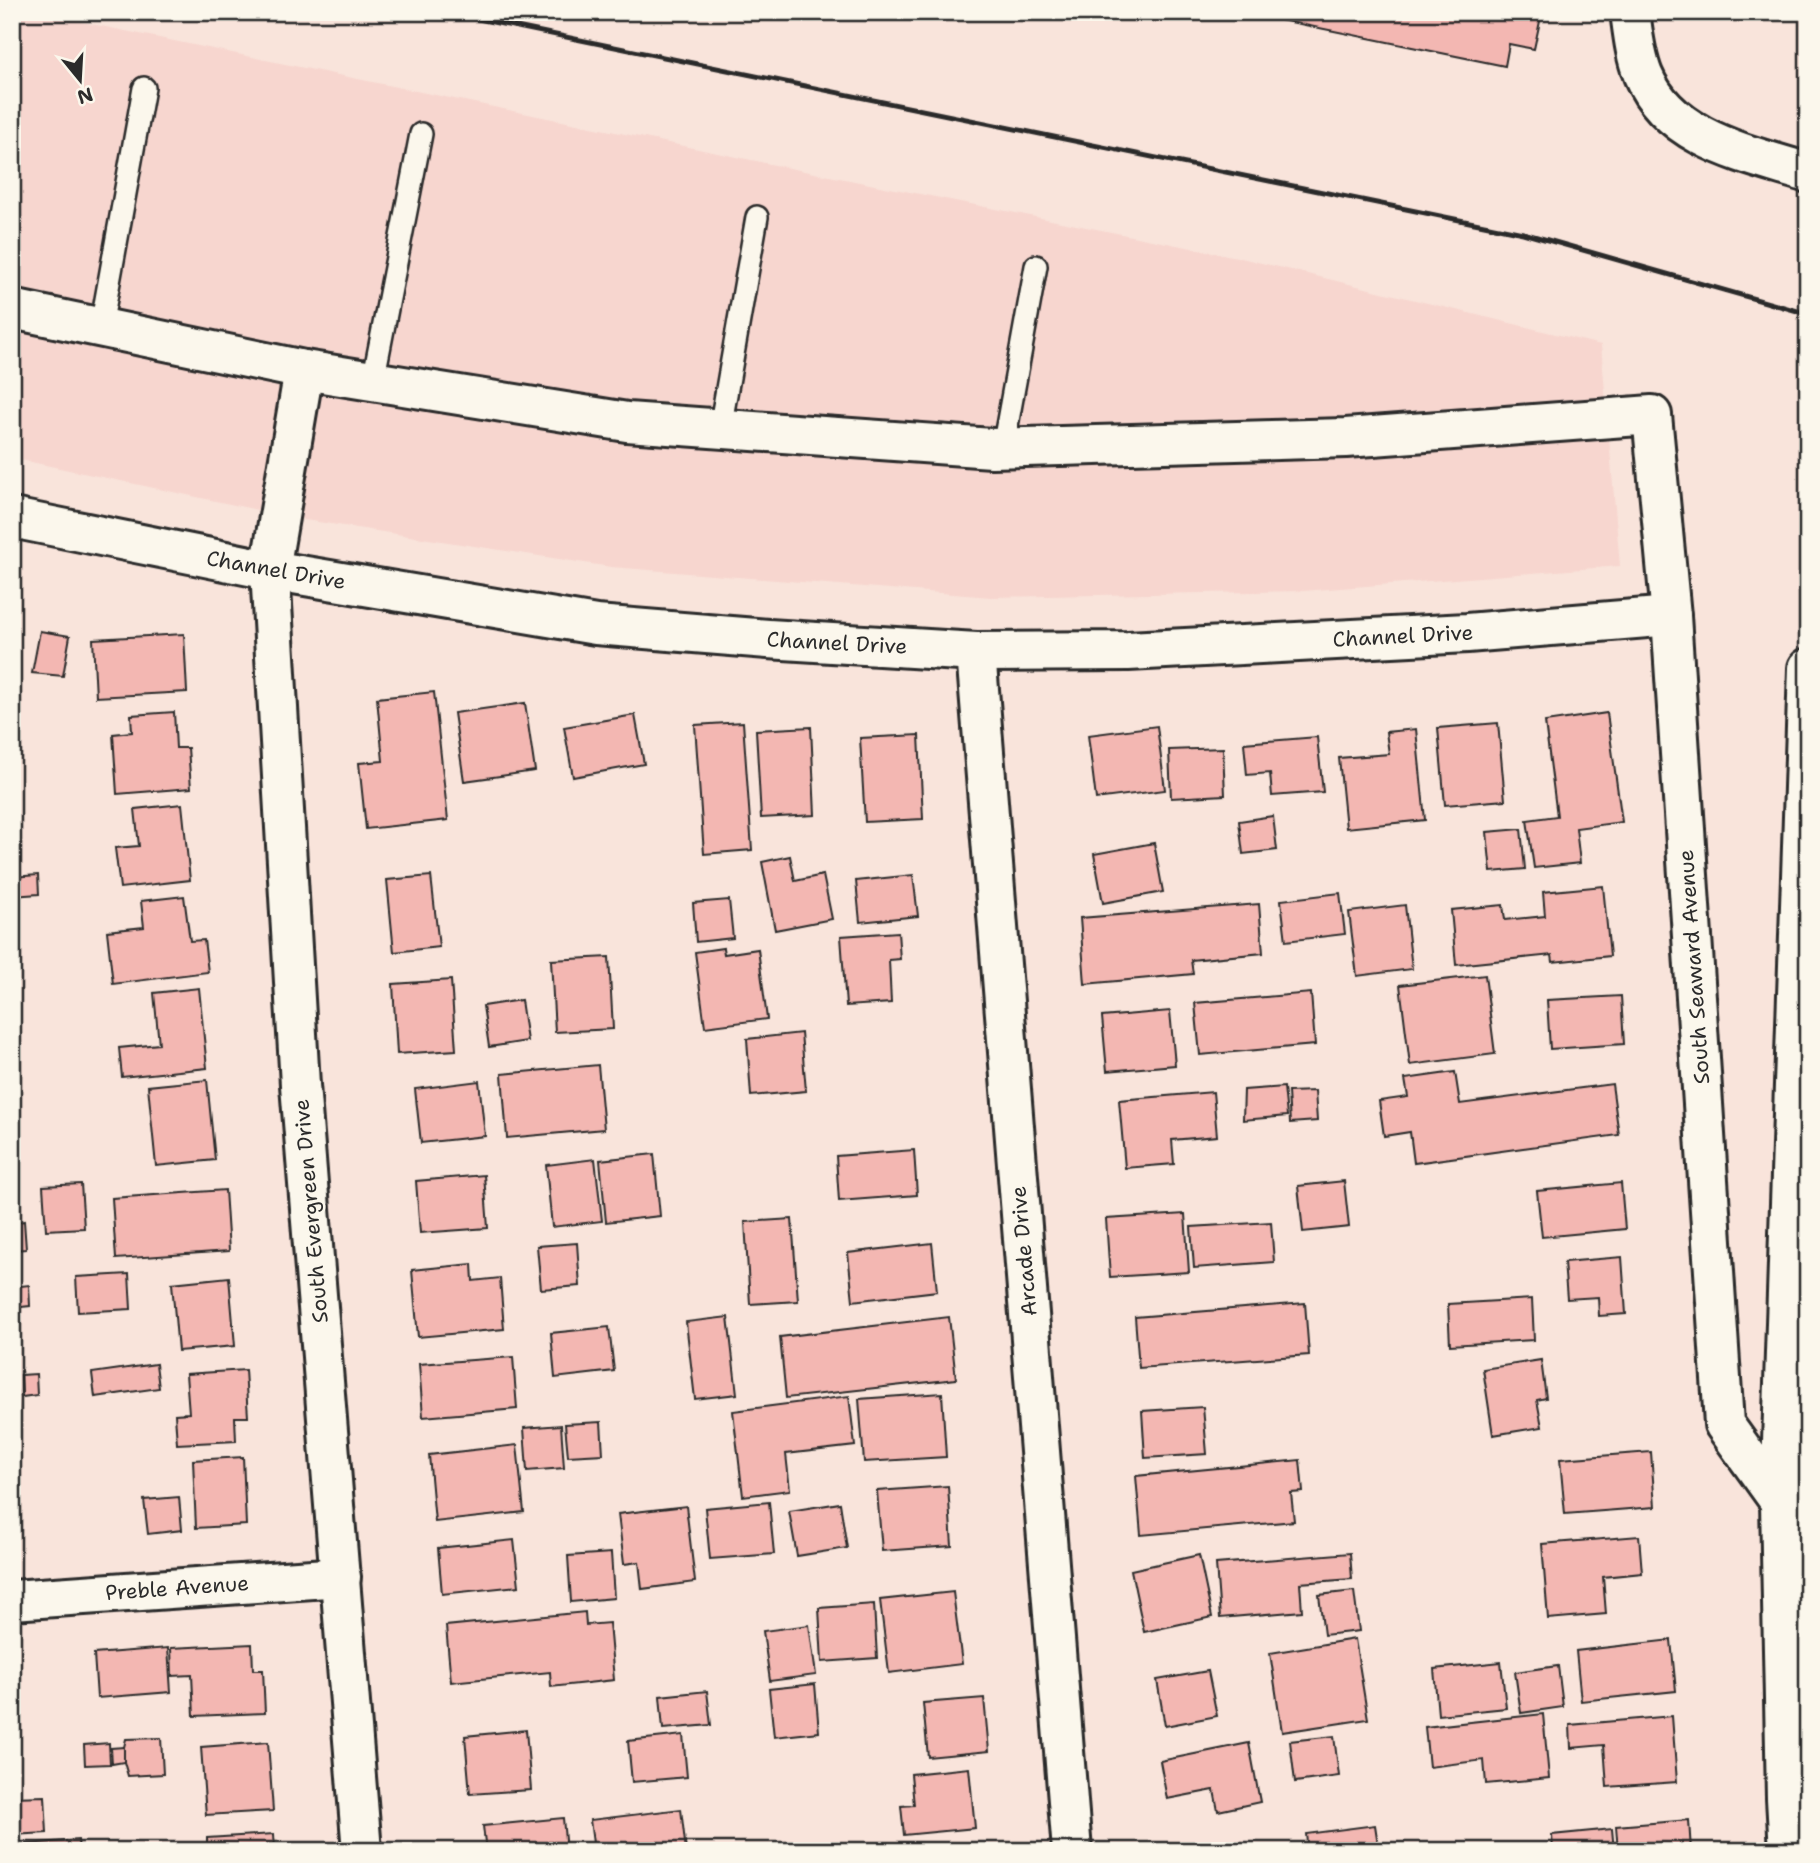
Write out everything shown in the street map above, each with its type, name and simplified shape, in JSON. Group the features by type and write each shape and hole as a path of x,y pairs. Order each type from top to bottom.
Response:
{"street":[{"path":"1629,12 1636,54 1643,76 1656,99 1673,116 1691,130 1734,149 1808,173"},
{"path":"12,309 304,370 627,422 1003,448"},
{"name":"South Evergreen Drive","path":"304,370 270,570 300,1084 362,1851"},
{"name":"South Seaward Avenue","path":"1003,448 1346,438 1652,415 1671,616 1724,1424 1794,1501"},
{"name":"Channel Drive","path":"12,518 270,570 596,625 976,652 1156,650 1467,632 1671,616"},
{"name":"Arcade Drive","path":"976,652 1072,1851"},
{"path":"1789,1851 1786,1798 1794,1501 1808,668"},
{"name":"Preble Avenue","path":"12,1600 341,1577"}],"lane":[{"path":"101,327 144,88"},
{"path":"373,381 421,134"},
{"path":"720,429 757,218"},
{"path":"1003,448 1036,266"}],"shaded area":[{"path":"12,12 34,12 809,172 1237,257 1601,345 1620,566 1303,591 991,597 611,567 305,520 12,458"}],"building":[{"path":"1241,12 1542,12 1534,49 1509,44 1505,66"},
{"path":"40,631 70,636 63,676 32,673"},
{"path":"184,634 187,692 96,697 93,639"},
{"path":"434,692 448,820 366,829 359,763 383,761 377,698"},
{"path":"525,703 535,771 464,781 454,713"},
{"path":"174,712 176,748 188,748 191,788 117,794 113,734 132,732 131,715"},
{"path":"1607,713 1622,822 1576,828 1580,863 1534,868 1527,820 1557,816 1545,722"},
{"path":"635,715 644,764 573,777 564,727"},
{"path":"743,722 752,850 704,854 695,725"},
{"path":"1498,723 1505,800 1445,805 1438,728"},
{"path":"1157,726 1165,790 1096,799 1088,735"},
{"path":"811,727 815,815 761,818 756,730"},
{"path":"1416,729 1425,820 1346,828 1339,758 1389,754 1386,732"},
{"path":"919,735 923,819 865,822 860,738"},
{"path":"1317,737 1323,792 1272,796 1270,773 1247,775 1244,743"},
{"path":"1223,748 1225,795 1171,798 1169,750"},
{"path":"182,804 190,880 120,888 115,848 139,846 135,809"},
{"path":"1273,816 1277,850 1243,854 1239,821"},
{"path":"1521,829 1525,869 1491,872 1487,832"},
{"path":"1154,843 1163,892 1103,903 1094,854"},
{"path":"790,856 795,881 823,875 832,919 775,930 762,862"},
{"path":"38,875 39,894 12,896 12,877"},
{"path":"913,875 918,916 860,922 856,881"},
{"path":"431,876 439,947 394,952 387,880"},
{"path":"1603,886 1610,956 1553,962 1552,955 1456,965 1451,910 1503,905 1505,920 1545,916 1543,892"},
{"path":"1340,893 1345,934 1286,941 1281,900"},
{"path":"184,896 190,941 204,940 208,972 113,984 107,931 144,927 141,901"},
{"path":"729,900 733,938 696,942 693,903"},
{"path":"1259,904 1263,953 1191,960 1193,974 1085,984 1080,918"},
{"path":"1405,905 1412,969 1357,976 1349,912"},
{"path":"898,932 900,959 889,960 891,1003 846,1006 841,936"},
{"path":"723,948 724,954 758,949 767,1019 705,1027 695,952"},
{"path":"609,957 613,1029 555,1032 551,960"},
{"path":"1485,975 1495,1054 1410,1065 1400,985"},
{"path":"451,980 456,1050 397,1054 393,984"},
{"path":"199,988 207,1068 122,1077 119,1048 159,1044 154,993"},
{"path":"1311,993 1315,1045 1200,1055 1195,1003"},
{"path":"1621,996 1624,1044 1550,1049 1547,1000"},
{"path":"521,1000 527,1041 489,1047 483,1006"},
{"path":"1170,1011 1175,1065 1107,1071 1102,1017"},
{"path":"801,1033 806,1091 751,1096 747,1039"},
{"path":"598,1065 604,1129 507,1138 502,1074"},
{"path":"1455,1072 1460,1104 1612,1084 1619,1135 1414,1163 1410,1132 1384,1136 1379,1101 1408,1097 1405,1079"},
{"path":"207,1080 215,1160 156,1166 148,1086"},
{"path":"479,1081 485,1136 421,1143 415,1089"},
{"path":"1284,1087 1287,1116 1243,1120 1244,1090"},
{"path":"1315,1091 1317,1121 1290,1123 1288,1092"},
{"path":"1213,1092 1217,1136 1172,1140 1174,1164 1125,1168 1119,1100"},
{"path":"12,1104 18,1104 20,1124 12,1125"},
{"path":"914,1150 917,1195 839,1201 836,1156"},
{"path":"654,1154 660,1216 606,1222 600,1160"},
{"path":"595,1159 602,1221 552,1227 546,1165"},
{"path":"484,1175 488,1228 420,1233 416,1181"},
{"path":"1344,1181 1349,1227 1303,1232 1298,1186"},
{"path":"1621,1183 1625,1229 1542,1237 1537,1191"},
{"path":"81,1184 84,1228 46,1230 43,1186"},
{"path":"12,1189 16,1189 19,1222 24,1221 26,1249 12,1250"},
{"path":"225,1190 229,1251 116,1259 112,1198"},
{"path":"1185,1214 1189,1272 1110,1277 1106,1219"},
{"path":"792,1219 798,1301 750,1304 745,1222"},
{"path":"1271,1222 1274,1262 1194,1268 1191,1227"},
{"path":"577,1243 580,1286 541,1289 537,1246"},
{"path":"932,1243 937,1291 853,1301 848,1253"},
{"path":"1622,1257 1626,1314 1599,1316 1598,1297 1567,1299 1564,1262"},
{"path":"472,1264 473,1281 500,1278 504,1329 418,1337 412,1270"},
{"path":"129,1274 131,1309 78,1312 76,1277"},
{"path":"229,1277 235,1346 178,1351 172,1283"},
{"path":"29,1285 30,1306 12,1308 12,1287"},
{"path":"1532,1299 1534,1340 1450,1345 1448,1304"},
{"path":"1305,1303 1309,1355 1139,1368 1135,1317"},
{"path":"728,1317 737,1394 695,1399 686,1322"},
{"path":"949,1317 956,1379 786,1398 780,1337"},
{"path":"609,1327 614,1371 555,1378 551,1333"},
{"path":"513,1357 517,1409 423,1417 419,1364"},
{"path":"1541,1360 1546,1398 1537,1400 1542,1427 1493,1435 1483,1369"},
{"path":"156,1364 159,1388 95,1397 92,1373"},
{"path":"245,1370 248,1417 235,1417 236,1441 177,1444 175,1414 189,1413 186,1374"},
{"path":"36,1374 37,1395 22,1397 21,1375"},
{"path":"12,1378 15,1378 18,1410 12,1411"},
{"path":"942,1393 946,1457 864,1462 859,1399"},
{"path":"849,1396 855,1446 786,1454 790,1490 743,1496 733,1411"},
{"path":"1203,1407 1207,1454 1145,1458 1142,1411"},
{"path":"601,1422 603,1454 568,1456 565,1424"},
{"path":"561,1425 564,1468 527,1471 524,1428"},
{"path":"517,1445 524,1512 435,1522 429,1455"},
{"path":"1651,1452 1655,1507 1565,1514 1560,1459"},
{"path":"243,1457 246,1525 196,1528 193,1460"},
{"path":"1300,1460 1303,1492 1291,1493 1294,1521 1141,1535 1136,1476"},
{"path":"948,1486 952,1546 882,1551 877,1491"},
{"path":"179,1497 182,1530 148,1534 144,1500"},
{"path":"769,1502 774,1554 710,1559 705,1508"},
{"path":"840,1503 847,1548 797,1556 789,1511"},
{"path":"686,1506 695,1582 642,1589 639,1562 624,1564 618,1514"},
{"path":"1639,1536 1642,1573 1603,1577 1606,1614 1548,1619 1542,1544"},
{"path":"514,1540 519,1586 442,1594 438,1548"},
{"path":"611,1553 614,1598 571,1602 568,1556"},
{"path":"1350,1553 1352,1579 1300,1583 1302,1611 1220,1618 1216,1564"},
{"path":"1199,1555 1212,1617 1144,1632 1131,1570"},
{"path":"1354,1591 1359,1631 1324,1635 1319,1595"},
{"path":"953,1592 962,1664 889,1673 880,1600"},
{"path":"874,1604 877,1658 822,1662 819,1608"},
{"path":"585,1612 586,1625 609,1623 614,1680 551,1687 550,1672 451,1682 446,1626"},
{"path":"809,1625 816,1675 770,1681 763,1631"},
{"path":"1355,1639 1368,1719 1282,1732 1270,1653"},
{"path":"1671,1640 1676,1691 1581,1701 1576,1651"},
{"path":"252,1644 253,1670 263,1670 265,1713 194,1716 192,1675 172,1676 171,1648"},
{"path":"168,1648 171,1692 97,1698 94,1654"},
{"path":"1501,1662 1506,1708 1438,1715 1434,1669"},
{"path":"1558,1666 1563,1707 1521,1713 1515,1672"},
{"path":"1208,1671 1217,1716 1165,1726 1157,1680"},
{"path":"815,1684 819,1732 774,1737 769,1689"},
{"path":"707,1691 711,1725 663,1729 660,1696"},
{"path":"984,1698 989,1751 928,1757 923,1703"},
{"path":"1543,1714 1549,1778 1486,1784 1484,1760 1429,1767 1425,1727"},
{"path":"1672,1716 1677,1782 1607,1787 1604,1745 1571,1748 1570,1725"},
{"path":"526,1730 531,1790 470,1794 465,1736"},
{"path":"683,1735 687,1777 632,1782 628,1741"},
{"path":"1334,1736 1339,1776 1295,1782 1290,1741"},
{"path":"161,1738 163,1774 128,1776 124,1762 126,1739"},
{"path":"268,1742 273,1811 206,1815 201,1747"},
{"path":"109,1743 110,1764 85,1765 84,1745"},
{"path":"1249,1743 1260,1802 1218,1811 1214,1790 1167,1799 1160,1761"},
{"path":"124,1747 124,1762 112,1764 111,1748"},
{"path":"969,1768 975,1828 904,1835 901,1806 914,1805 911,1774"},
{"path":"45,1796 47,1833 12,1835 12,1797"},
{"path":"681,1809 686,1851 594,1851 590,1820"},
{"path":"563,1818 566,1851 486,1851 483,1826"},
{"path":"1689,1820 1691,1851 1618,1851 1616,1826"},
{"path":"1375,1825 1379,1851 1308,1851 1306,1834"},
{"path":"1612,1829 1614,1851 1553,1851 1552,1835"},
{"path":"274,1834 275,1851 207,1851 207,1838"},
{"path":"78,1840 79,1851 26,1851 26,1844"}],"railway":[{"path":"444,12 1523,233 1808,314"}]}
